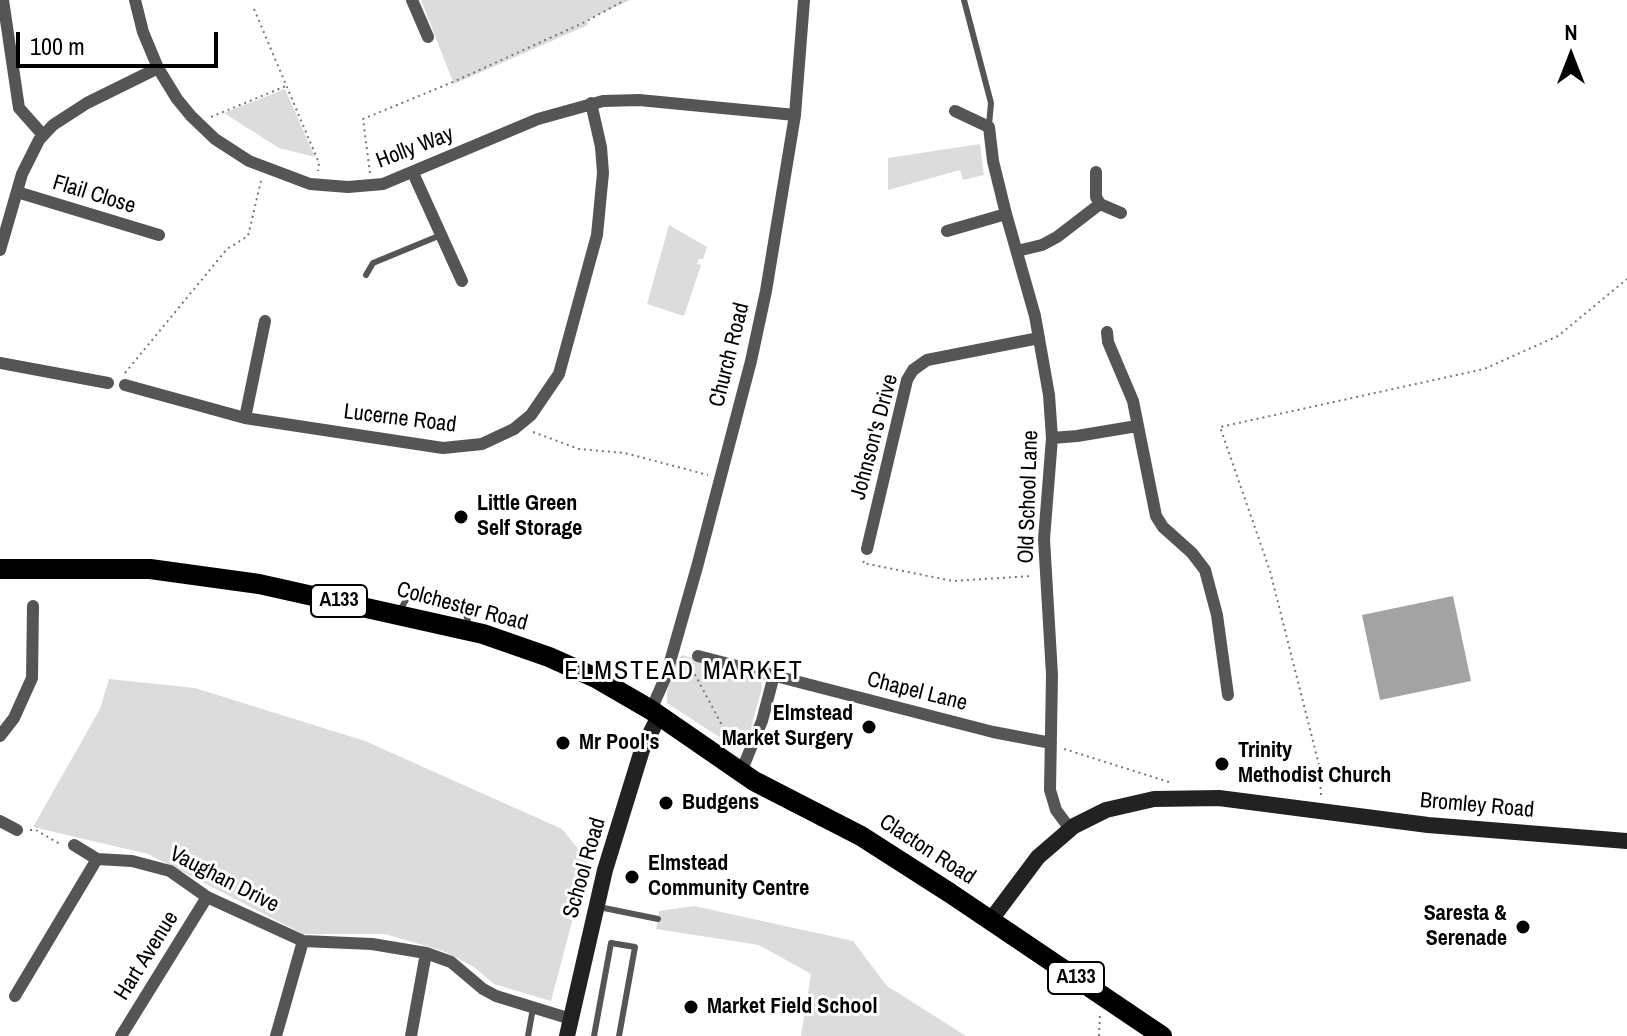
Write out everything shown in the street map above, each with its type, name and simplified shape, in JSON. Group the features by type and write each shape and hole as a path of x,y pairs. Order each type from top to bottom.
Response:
{"main road":[{"name":"Colchester Road","path":"0,569 103,568 190,573 281,588 470,631 549,657 596,678 655,713"},
{"name":"Clacton Road","path":"655,713 741,772 861,836 1162,1036"}],"street":[{"path":"3,0 19,108 43,135"},
{"name":"Holly Way","path":"135,0 143,32 158,68 177,99 227,148 264,168 300,182 372,186 413,173 538,119 591,103 639,100 795,115"},
{"path":"412,0 428,37"},
{"name":"Church Road","path":"655,713 720,479 766,291 795,115 804,0"},
{"path":"0,250 28,160 43,135 87,103 158,68"},
{"name":"Lucerne Road","path":"125,379 245,418 451,448 490,441 524,423 559,374 597,235 603,173 601,147 591,103"},
{"path":"955,111 989,127"},
{"name":"Old School Lane","path":"989,127 993,161 1039,338 1049,395 1052,438 1045,527 1052,675 1051,799 1070,829"},
{"path":"1096,172 1096,197 1100,204 1121,213"},
{"path":"413,173 462,281"},
{"name":"Flail Close","path":"17,192 159,235"},
{"path":"1017,251 1042,245 1057,237 1100,204"},
{"path":"947,231 1006,214"},
{"path":"245,418 265,321"},
{"path":"1107,332 1108,342 1131,393 1156,516 1205,570 1217,615 1228,695"},
{"name":"Johnson's Drive","path":"867,549 907,380 913,370 927,360 1039,338"},
{"path":"0,363 108,383"},
{"path":"1052,438 1137,426"},
{"path":"0,736 14,718 32,678 33,606"},
{"name":"Chapel Lane","path":"692,657 993,732 1051,743"},
{"path":"741,772 762,721 774,675"},
{"name":"School Road","path":"567,1036 596,906 655,713"},
{"name":"Bromley Road","path":"990,921 1038,857 1070,829 1084,819 1116,807 1154,799 1193,796 1428,825 1627,841"},
{"path":"0,821 17,830"},
{"name":"Vaughan Drive","path":"74,845 97,859 132,861 170,871 207,897 303,941 372,944 426,953 451,962 496,996 571,1019"},
{"path":"15,996 97,859"},
{"name":"Hart Avenue","path":"121,1036 207,897"},
{"path":"276,1036 303,941"},
{"path":"411,1036 426,953"}],"lane":[{"path":"964,0 991,103 989,127"},
{"path":"366,275 373,263 441,235"},
{"path":"399,614 409,595 427,593"},
{"path":"443,598 465,611 470,631"},
{"path":"596,906 658,919"},
{"path":"594,1036 611,943 635,947 619,1036"},
{"path":"528,1036 533,1008"}],"path":[{"path":"372,186 363,119 453,82 585,22 625,0"},
{"path":"254,9 319,163 317,184"},
{"path":"200,124 217,113 287,85"},
{"path":"125,379 227,249 248,236 264,168"},
{"path":"1322,811 1319,765 1270,571 1220,427 1484,369 1558,336 1627,279"},
{"path":"524,423 540,436 579,449 625,453 720,479"},
{"path":"867,549 863,563 953,581 1046,576"},
{"path":"692,657 730,736 732,748"},
{"path":"1051,743 1076,754 1173,784 1193,796"},
{"path":"17,830 36,830 66,848 74,845"}],"shaded area":[{"path":"421,0 630,0 587,20 588,25 454,84"},
{"path":"285,89 315,157 279,148 224,113"},
{"path":"980,144 984,175 963,180 960,170 888,190 888,158"},
{"path":"669,225 707,247 703,259 699,259 697,264 701,265 684,316 647,304"},
{"path":"1453,596 1471,681 1380,700 1362,615"},
{"path":"682,655 761,676 762,688 746,746 736,748 667,703 676,660"},
{"path":"109,679 195,688 365,741 562,829 588,861 551,1001 494,984 474,967 443,951 385,934 303,934 148,854 33,827 100,709"},
{"path":"694,906 853,941 887,986 966,1036 801,1036 811,974 759,945 656,929 659,911"}],"place":[{"name":"Little Green Self Storage","path":"461,517"},
{"name":"Elmstead Market Surgery","path":"869,727"},
{"name":"Mr Pool's","path":"563,743"},
{"name":"Trinity Methodist Church","path":"1222,764"},
{"name":"Budgens","path":"666,803"},
{"name":"Elmstead Community Centre","path":"632,877"},
{"name":"Saresta & Serenade","path":"1523,927"},
{"name":"Market Field School","path":"691,1007"}],"district":[{"name":"ELMSTEAD MARKET","path":"684,672"}]}
